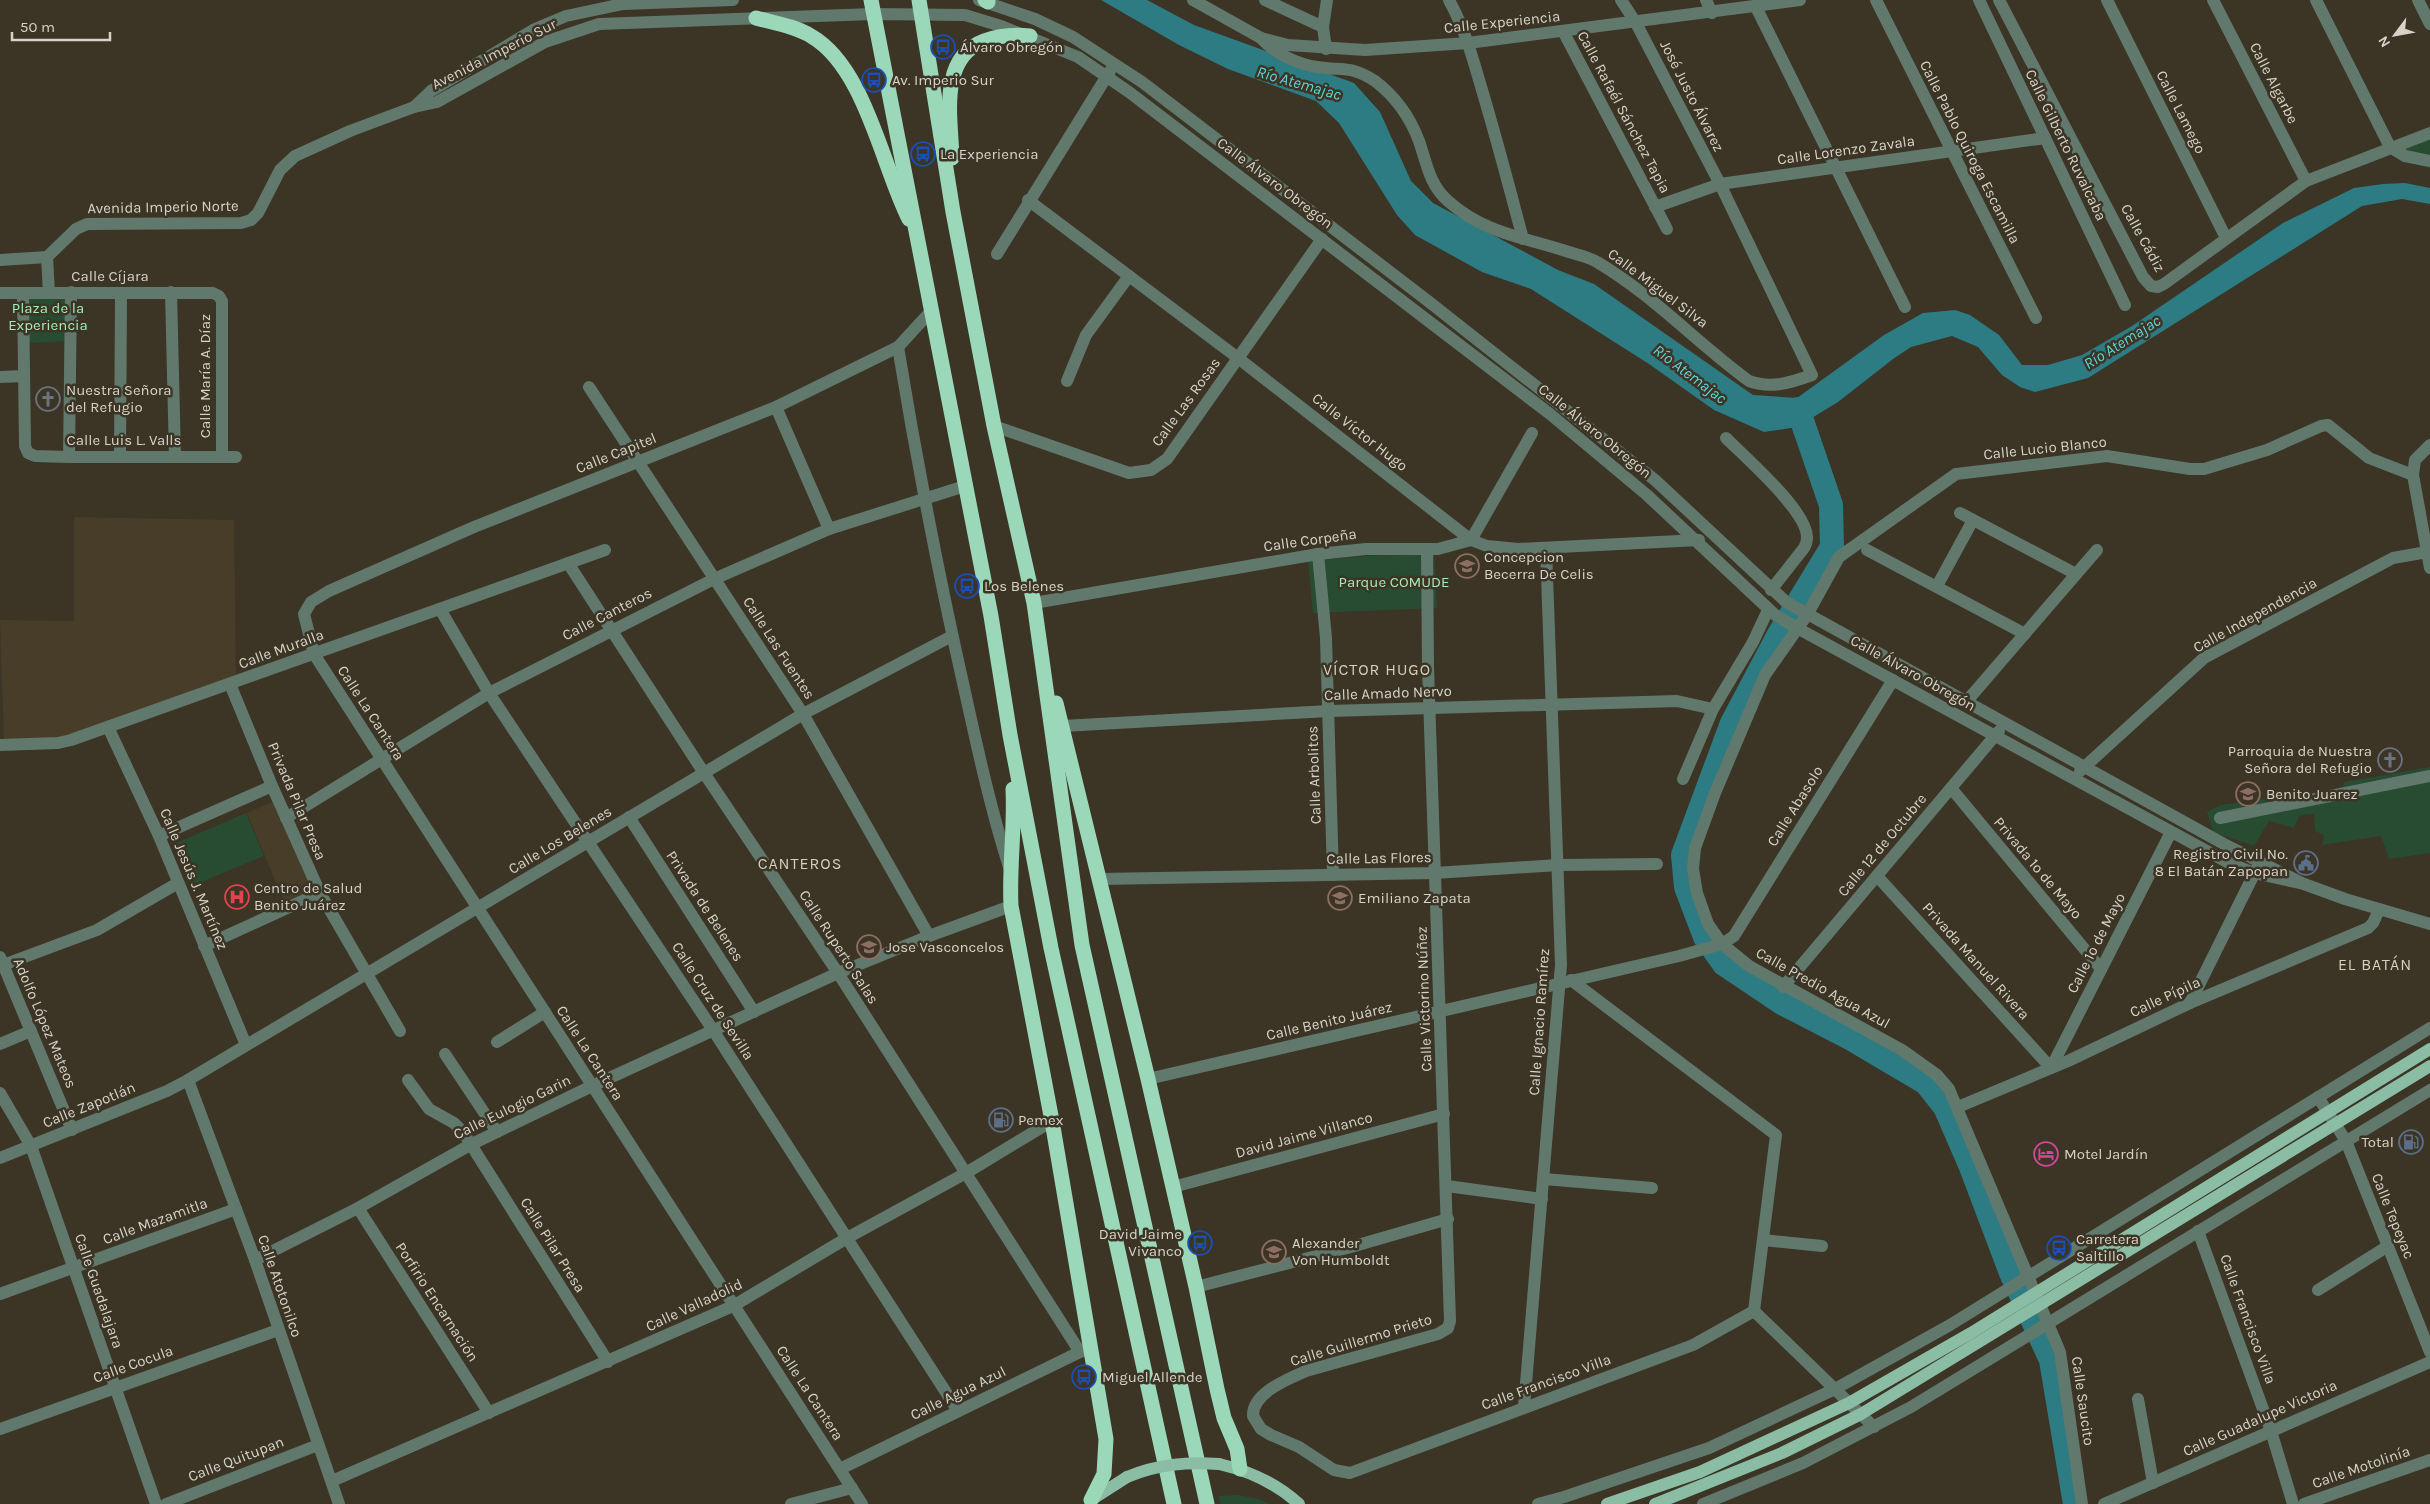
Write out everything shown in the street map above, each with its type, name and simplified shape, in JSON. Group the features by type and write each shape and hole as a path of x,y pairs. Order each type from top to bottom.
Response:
{"highway":[{"path":"872,7 991,616 1010,735 1051,948 1174,1504"},
{"path":"920,7 953,212 994,426 1034,603 1082,945 1208,1504"},
{"path":"756,18 809,35 824,45 838,60 862,100 898,198 917,235"},
{"path":"953,212 951,85 954,70 968,51 981,42 1006,35 1030,36"},
{"path":"1042,658 1063,726 1148,1079 1196,1287 1217,1389 1224,1418 1238,1449 1240,1469"},
{"path":"1010,735 1014,800 1010,870 1011,906 1052,1121 1085,1349 1106,1439 1104,1474 1089,1502"}],"main road":[{"path":"1607,1504 1700,1472 1849,1403 2035,1293 2430,1049"},
{"path":"1655,1504 1782,1453 1861,1414 2430,1066"},
{"path":"1089,1502 1127,1477 1160,1466 1189,1462 1219,1464 1240,1469 1264,1479 1288,1494 1299,1504"}],"street":[{"name":"Avenida Imperio Sur","path":"414,107 431,91 535,29 566,16 623,2 733,0"},
{"path":"1193,0 1261,38"},
{"path":"1266,0 1324,27"},
{"path":"1326,49 1324,27 1327,0"},
{"path":"1450,0 1461,22 1468,43 1495,133 1523,239"},
{"name":"José Justo Álvarez","path":"1620,0 1636,23 1720,184"},
{"path":"1706,0 1712,13"},
{"name":"Calle Experiencia","path":"1261,38 1288,45 1326,49 1365,50 1468,43 1636,23 1800,0"},
{"name":"Calle Pablo Quiroga Escamilla","path":"1876,0 2036,318"},
{"name":"Calle Gilberto Ruvalcaba","path":"1978,0 2125,305"},
{"name":"Calle Cádiz","path":"1999,0 2147,282 2151,286 2158,287 2164,284 2306,182 2430,133"},
{"name":"Calle Lamego","path":"2107,0 2226,238"},
{"name":"Calle Algarbe","path":"2213,0 2306,182"},
{"path":"2316,0 2390,148 2405,156 2430,160"},
{"path":"2418,0 2430,24"},
{"name":"Calle Álvaro Obregón","path":"984,1 1035,19 1073,36 1115,63 1436,307 1655,480 1782,599 1805,614 2085,767 2257,868"},
{"path":"623,2 625,22"},
{"path":"1756,6 1905,307"},
{"name":"Avenida Imperio Sur","path":"414,107 437,102 545,42 599,24 756,18 872,7"},
{"name":"Calle Álvaro Obregón","path":"872,7 920,7 964,16 1030,36 1078,57 1106,76 1322,239 1550,414 1647,495 1771,612 1795,627 2227,862 2257,868 2379,910 2430,924"},
{"name":"Calle Rafaél Sánchez Tapia","path":"1563,31 1667,229"},
{"name":"Calle Miguel Silva","path":"1261,38 1271,49 1294,59 1317,67 1341,67 1361,73 1376,82 1400,104 1411,123 1429,175 1446,200 1483,226 1596,261 1665,312 1749,381 1761,386 1775,386 1812,375 1720,184"},
{"path":"997,254 1028,200 1115,63"},
{"name":"Avenida Imperio Norte","path":"47,258 76,229 87,224 241,223 251,220 258,213 280,170 295,156 350,131 414,107"},
{"name":"Calle Lorenzo Zavala","path":"1655,207 1720,184 2045,138"},
{"name":"Calle Víctor Hugo","path":"1028,200 1238,358 1471,540 1487,546 1518,550 1719,538"},
{"name":"Calle Las Rosas","path":"994,426 1129,473 1151,470 1167,459 1322,239"},
{"path":"0,260 47,258 49,293"},
{"path":"1067,381 1086,335 1129,276"},
{"path":"69,457 71,292"},
{"name":"Calle Cíjara","path":"0,293 71,292 121,294 171,292 213,293 219,296"},
{"path":"171,292 174,457"},
{"path":"0,377 24,376 23,293"},
{"path":"120,457 121,294"},
{"name":"Calle María A. Díaz","path":"219,296 222,301 222,456"},
{"name":"Calle Capitel","path":"304,614 312,602 329,591 474,527 776,407 898,347 932,310"},
{"path":"898,347 923,499 952,636 993,817 1010,870"},
{"name":"Calle Luis L. Valls","path":"24,376 25,446 28,453 34,456 236,457"},
{"name":"Calle Las Fuentes","path":"589,387 803,714 929,936"},
{"path":"776,407 829,529"},
{"name":"Calle Lucio Blanco","path":"1805,614 1839,557 1956,474 2107,456 2190,469 2204,469 2267,450 2321,426 2328,425 2369,458 2413,475"},
{"path":"1471,540 1532,434"},
{"path":"1726,438 1764,474 1796,512 1806,530 1807,542 1804,548 1771,590"},
{"path":"2430,445 2415,460 2413,475 2430,568"},
{"name":"Calle Canteros","path":"286,818 489,693 714,579 829,529 966,486"},
{"path":"1960,513 2076,574"},
{"path":"1936,586 1973,520"},
{"name":"Calle Corpeña","path":"1034,603 1318,554 1366,549 1449,548 1471,540"},
{"name":"Calle Ignacio Ramírez","path":"1524,1407 1542,1199 1565,981 1561,965 1546,548"},
{"name":"Calle Victorino Núñez","path":"1427,549 1429,708 1451,1316 1448,1328"},
{"name":"Calle Muralla","path":"0,745 58,744 605,550"},
{"path":"1867,550 2025,634"},
{"path":"1966,702 2097,550"},
{"name":"Calle Independencia","path":"2072,778 2204,658 2393,558 2427,552"},
{"name":"Calle Arbolitos","path":"1318,554 1326,638 1334,875"},
{"name":"Calle Ruperto Salas","path":"568,563 704,773 838,973 966,1173 1085,1349"},
{"name":"Calle Cruz de Sevilla","path":"440,609 489,693 713,1030 958,1411"},
{"path":"1683,778 1712,709 1771,612"},
{"name":"Calle La Cantera","path":"304,614 314,654 862,1504"},
{"name":"Calle Predio Agua Azul","path":"1805,614 1765,675 1714,792 1694,848 1693,869 1697,893 1708,924 1721,944 1749,966 1783,987 1920,1062 1937,1075 1950,1089 2040,1306"},
{"name":"Calle Los Belenes","path":"188,1080 803,714 952,636"},
{"name":"Calle Abasolo","path":"1721,944 1734,936 1893,680"},
{"name":"Privada Pilar Presa","path":"230,684 272,786 320,893 400,1031"},
{"name":"Calle Amado Nervo","path":"1063,726 1329,711 1677,701 1712,709"},
{"name":"Calle 12 de Octubre","path":"1783,987 2005,724"},
{"name":"Calle Jesús J. Martínez","path":"108,727 159,836 246,1045"},
{"path":"2220,818 2430,776"},
{"path":"159,836 272,786"},
{"name":"Privada 1o de Mayo","path":"1951,788 2101,969"},
{"name":"Privada de Belenes","path":"629,817 754,1012"},
{"name":"Calle 1o de Mayo","path":"2051,1068 2171,832"},
{"name":"Calle Las Flores","path":"1100,880 1435,873 1558,865 1658,864"},
{"path":"2190,1003 2257,868"},
{"name":"Privada Manuel Rivera","path":"1876,876 2051,1068"},
{"path":"2,961 97,930 178,883"},
{"path":"204,946 320,893"},
{"name":"Calle Eulogio Garin","path":"255,1260 358,1208 470,1145 592,1086 838,973 929,936 1011,906"},
{"name":"Calle Pípila","path":"1958,1107 2051,1068 2190,1003 2368,928 2373,923 2379,910"},
{"name":"Calle Benito Juárez","path":"1148,1079 1679,956 1721,944"},
{"name":"Adolfo López Mateos","path":"2,961 72,1130"},
{"path":"1565,981 1776,1135 1754,1311 1874,1427"},
{"path":"497,1042 545,1012"},
{"path":"1538,1504 1709,1448 1835,1389 1996,1296 2430,1028"},
{"path":"0,1044 31,1031"},
{"path":"445,1054 497,1132"},
{"name":"Calle Zapotlán","path":"0,1158 168,1091 188,1080"},
{"name":"Calle Atotonilco","path":"188,1080 255,1260 339,1504"},
{"name":"Calle Pilar Presa","path":"408,1080 429,1109 454,1123 463,1132 608,1362"},
{"path":"1703,1504 1802,1463 1874,1427 2048,1324 2430,1090"},
{"name":"Calle Guadalajara","path":"0,1094 31,1146 156,1504"},
{"name":"Calle Tepeyac","path":"2318,1097 2346,1141 2430,1352"},
{"name":"David Jaime Villanco","path":"1173,1187 1444,1114"},
{"name":"Calle Valladolid","path":"332,1481 733,1306 847,1238 966,1173 1052,1121"},
{"path":"1544,1179 1652,1188"},
{"path":"1447,1186 1542,1199"},
{"name":"Porfirio Encarnación","path":"358,1208 489,1413"},
{"name":"Calle Mazamitla","path":"0,1294 236,1209"},
{"path":"1196,1287 1448,1220"},
{"name":"Calle Francisco Villa","path":"2198,1231 2271,1431 2293,1504"},
{"path":"1763,1240 1822,1246"},
{"path":"2318,1290 2388,1246"},
{"path":"1996,1296 2005,1311"},
{"name":"Calle Saucito","path":"2040,1306 2060,1352 2082,1504"},
{"name":"Calle Francisco Villa","path":"1344,1473 1355,1471 1693,1345 1754,1311"},
{"name":"Calle Guillermo Prieto","path":"1344,1473 1334,1470 1308,1452 1261,1429 1253,1416 1258,1400 1279,1385 1306,1371 1438,1334 1448,1328"},
{"name":"Calle Cocula","path":"0,1428 278,1330"},
{"name":"Calle Agua Azul","path":"840,1469 1085,1349"},
{"name":"Calle Guadalupe Victoria","path":"2104,1504 2430,1362"},
{"path":"2138,1399 2152,1483"},
{"name":"Calle Quitupan","path":"166,1504 318,1445"},
{"name":"Calle Motolinía","path":"2304,1504 2430,1460"},
{"path":"791,1504 852,1488"}],"shaded area":[{"path":"74,517 234,520 236,677 65,739 4,740 0,620 74,621"},
{"path":"274,801 314,891 285,904 247,813"}],"green space":[{"path":"2430,133 2430,168 2410,163 2390,147"},
{"name":"Plaza de la Experiencia","path":"26,295 71,295 67,341 27,343"},
{"name":"Parque COMUDE","path":"1434,554 1437,608 1313,613 1308,561 1368,556"},
{"path":"2430,767 2430,853 2389,859 2381,836 2322,845 2324,835 2315,831 2314,814 2300,815 2294,828 2269,821 2254,846 2213,832 2207,812 2220,805 2343,789 2344,782"},
{"path":"246,813 264,856 192,886 174,844"},
{"path":"1238,1495 1259,1499 1269,1504 1220,1504 1219,1496"}],"water":[{"name":"Río Atemajac","path":"1101,0 1147,0 1194,25 1354,83 1380,112 1411,181 1433,203 1558,270 1594,284 1753,395 1797,398 1884,335 1923,313 1955,310 1970,315 1999,335 2022,365 2048,365 2082,355 2132,326 2283,223 2354,188 2405,183 2430,188 2430,204 2402,199 2362,206 2088,378 2035,392 2020,387 2002,375 1978,347 1952,336 1911,347 1838,402 1797,427 1764,432 1714,410 1649,364 1531,289 1482,272 1415,235 1397,215 1339,123 1316,101 1228,69 1179,45"}],"waterway":[{"path":"1798,409 1831,505 1832,547 1778,636 1732,723 1683,855 1686,887 1705,937 1724,964 1782,1003 1848,1037 1926,1083 1945,1107 1971,1167 2011,1273 2051,1360 2075,1504"}],"place":[{"name":"Álvaro Obregón","path":"943,47"},
{"name":"Av. Imperio Sur","path":"874,80"},
{"name":"La Experiencia","path":"923,154"},
{"name":"Nuestra Señora del Refugio","path":"48,399"},
{"name":"Concepcion Becerra De Celis","path":"1467,566"},
{"name":"Los Belenes","path":"967,586"},
{"name":"Parroquia de Nuestra Señora del Refugio","path":"2390,760"},
{"name":"Benito Juarez","path":"2248,794"},
{"name":"Registro Civil No. 8 El Batán Zapopan","path":"2306,863"},
{"name":"Centro de Salud Benito Juárez","path":"237,897"},
{"name":"Emiliano Zapata","path":"1340,898"},
{"name":"Jose Vasconcelos","path":"869,947"},
{"name":"Pemex","path":"1001,1120"},
{"name":"Total","path":"2411,1142"},
{"name":"Motel Jardín","path":"2046,1154"},
{"name":"David Jaime Vivanco","path":"1200,1243"},
{"name":"Carretera Saltillo","path":"2059,1248"},
{"name":"Alexander Von Humboldt","path":"1274,1252"},
{"name":"Miguel Allende","path":"1084,1377"}],"district":[{"name":"VÍCTOR HUGO","path":"1377,669"},
{"name":"CANTEROS","path":"800,863"},
{"name":"EL BATÁN","path":"2375,964"}]}
